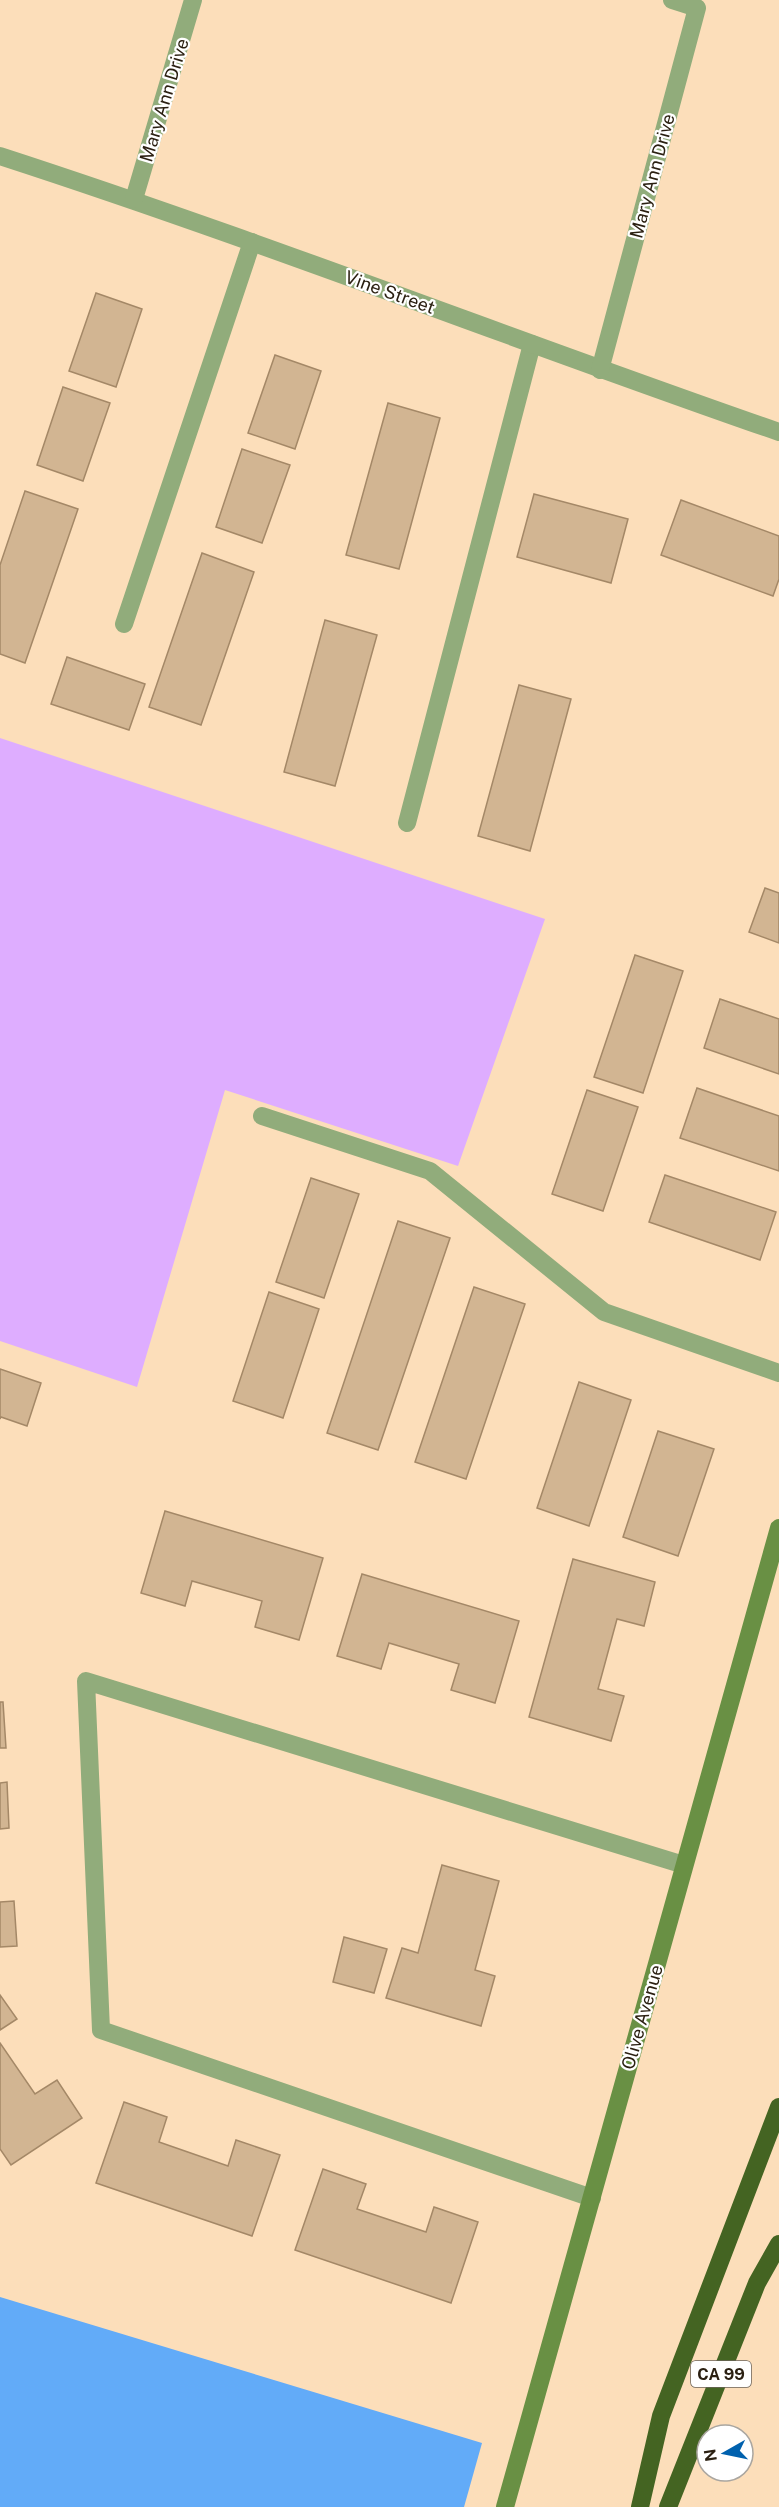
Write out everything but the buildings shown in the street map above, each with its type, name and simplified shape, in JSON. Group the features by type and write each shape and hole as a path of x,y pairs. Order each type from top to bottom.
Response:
{"highway":[{"path":"640,2507 661,2416 779,2107"},
{"name":"CA 99","path":"668,2507 757,2283 779,2244"}],"main road":[{"name":"Olive Avenue","path":"505,2507 779,1528"}],"street":[{"name":"Mary Ann Drive","path":"134,199 193,0"},
{"name":"Mary Ann Drive","path":"600,370 697,8 672,0"},
{"name":"Vine Street","path":"0,156 134,199 600,370 779,432"},
{"path":"124,624 252,242"},
{"path":"407,823 532,344"},
{"path":"262,1116 430,1171 604,1312 779,1372"},
{"path":"592,2198 100,2030 86,1681 684,1865"}],"shaded area":[{"path":"0,738 545,919 458,1166 225,1090 137,1387 0,1341"}],"water":[{"path":"0,2297 482,2443 464,2507 0,2507"}]}
